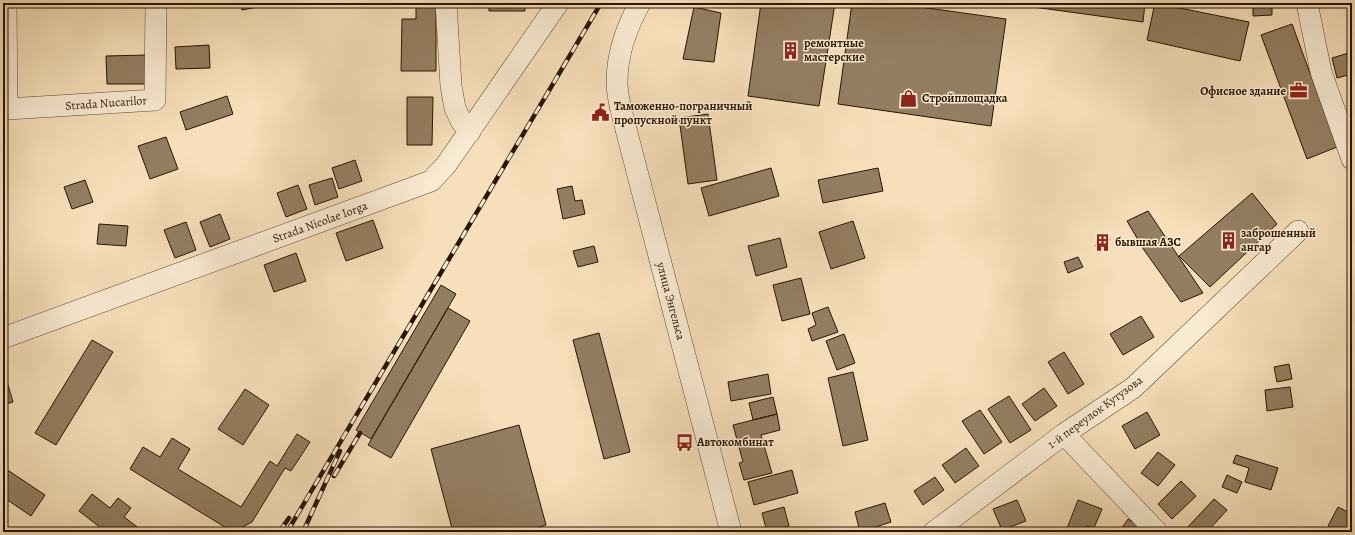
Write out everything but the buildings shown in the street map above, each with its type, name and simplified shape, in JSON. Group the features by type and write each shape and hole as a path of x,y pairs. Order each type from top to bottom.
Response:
{"street":[{"name":"Strada Nucarilor","path":"6,3 7,109 155,100 156,3"},
{"path":"446,3 451,86 455,108 461,121 470,132"},
{"name":"Strada Nicolae Iorga","path":"3,338 431,181 446,165 470,132 558,3"},
{"name":"улица Энгельса","path":"640,3 629,23 618,69 617,84 621,110 731,532"},
{"path":"1307,3 1321,72 1352,159"},
{"name":"1-й переулок Кутузова","path":"934,532 1064,434 1133,388 1298,231"},
{"path":"1064,434 1157,532"}],"railway":[{"path":"287,532 601,3"},
{"path":"334,476 360,433"},
{"path":"303,532 340,451"},
{"path":"279,532 289,518"}],"place":[{"name":"ремонтные мастерские","path":"791,50"},
{"name":"Офисное здание","path":"1299,91"},
{"name":"Стройплощадка","path":"909,98"},
{"name":"Таможенно-пограничный пропускной пункт","path":"601,113"},
{"name":"заброшенный ангар","path":"1228,240"},
{"name":"бывшая АЗС","path":"1102,242"},
{"name":"Автокомбинат","path":"684,442"}]}
